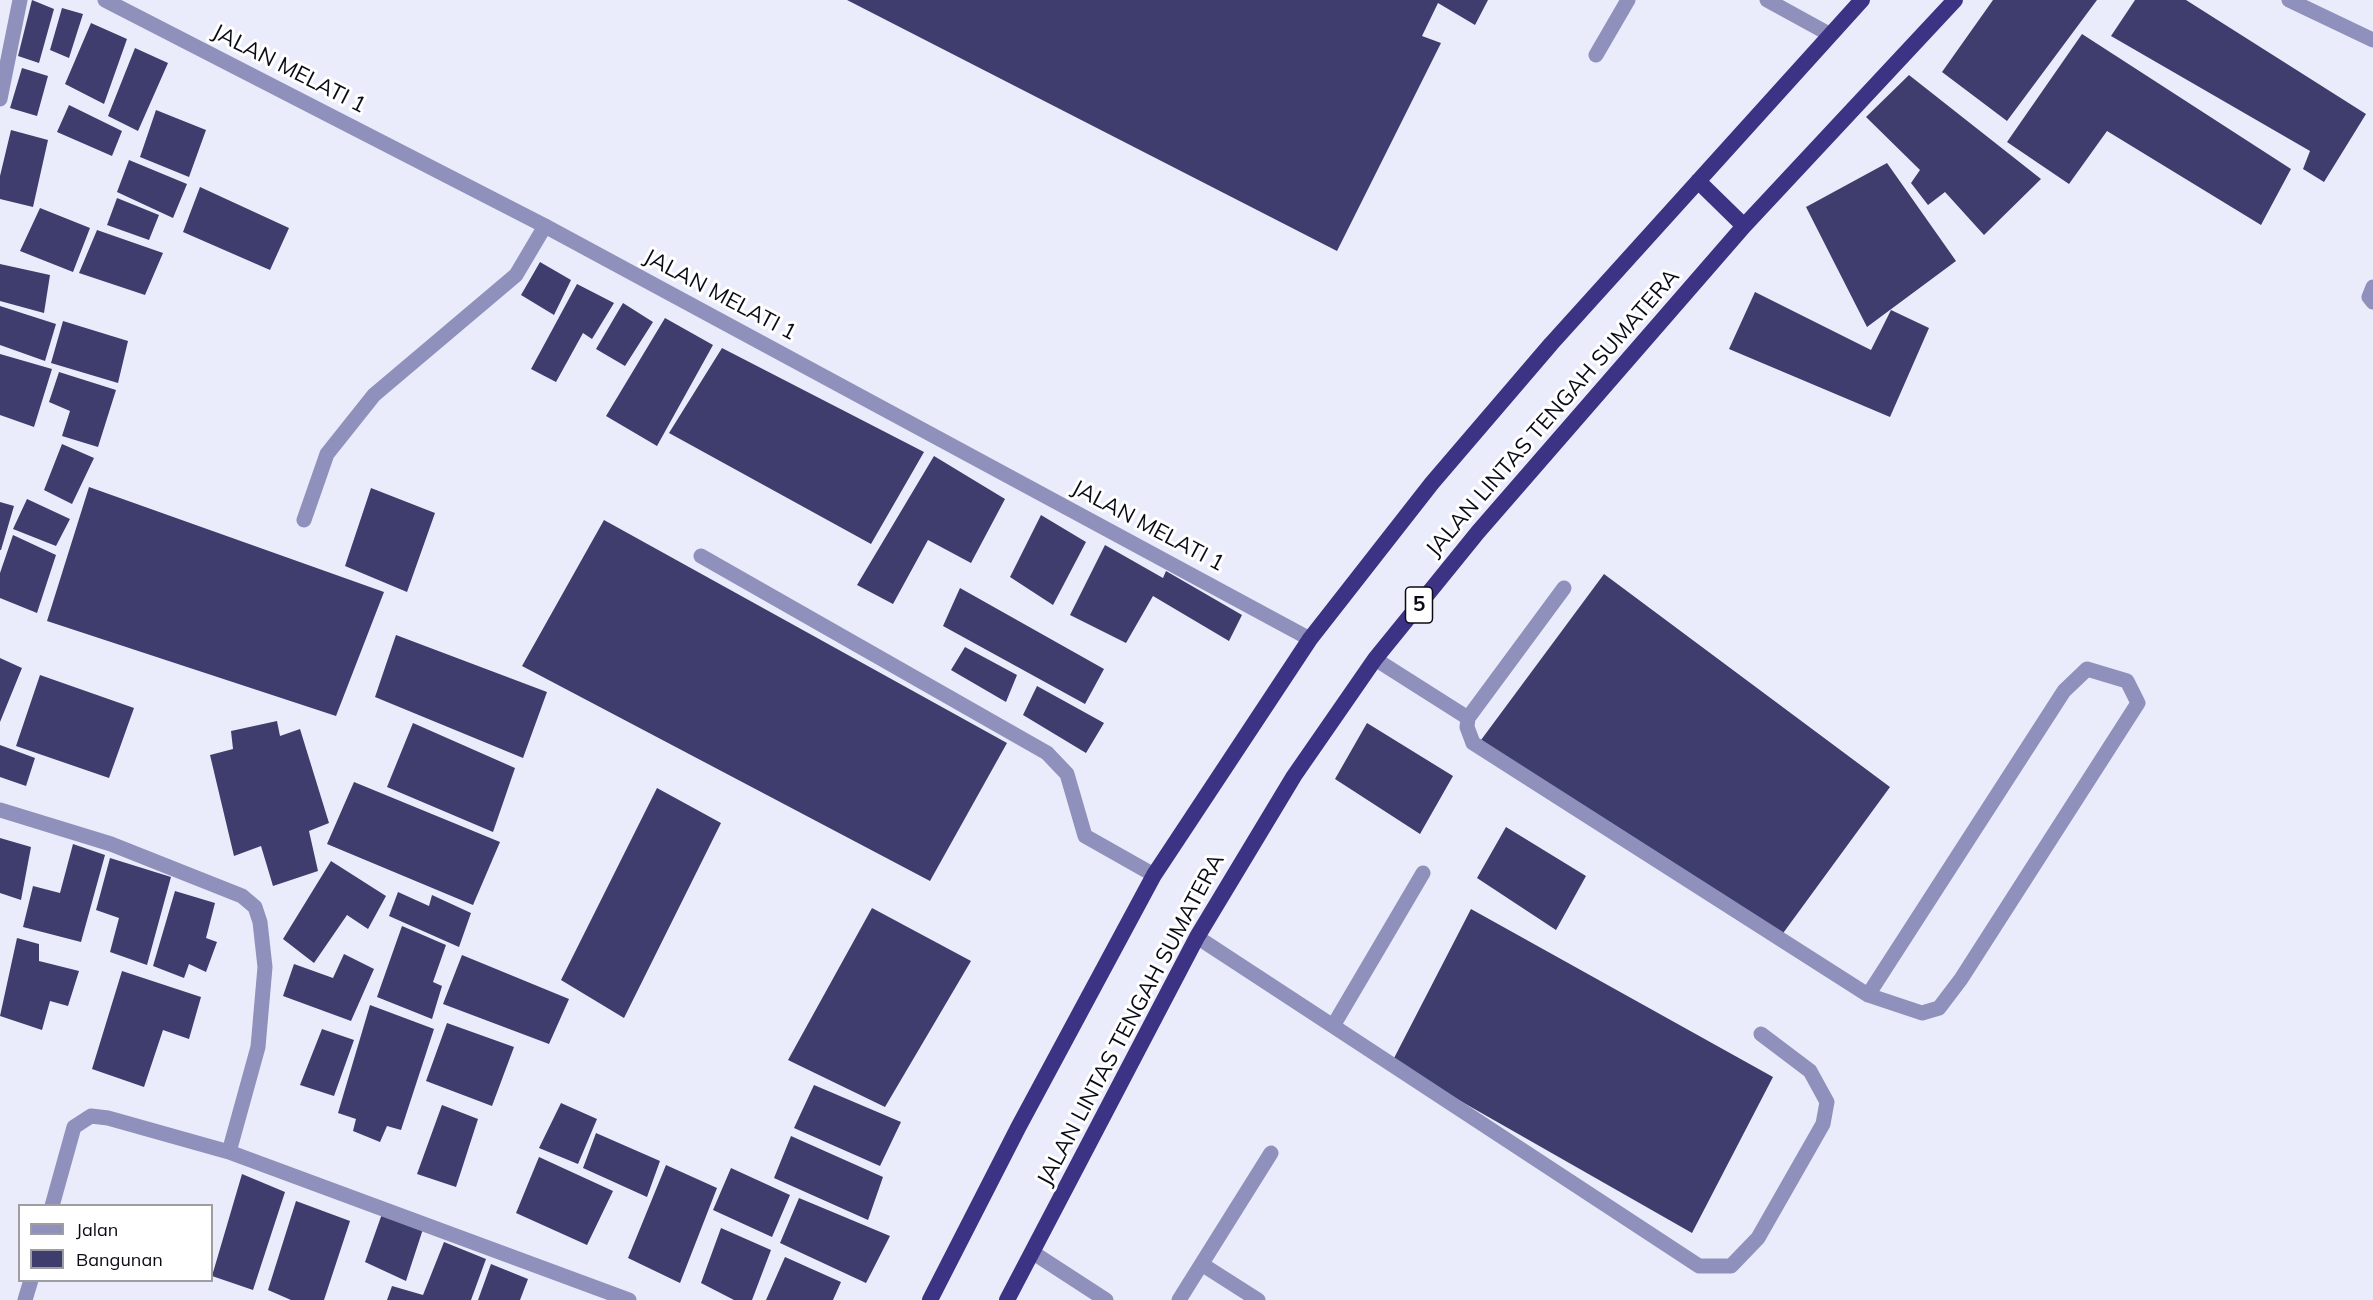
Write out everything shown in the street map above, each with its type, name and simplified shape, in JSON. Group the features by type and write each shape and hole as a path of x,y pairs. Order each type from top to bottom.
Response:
{"highway":[{"name":"JALAN LINTAS TENGAH SUMATERA","path":"930,1300 1019,1126 1154,875 1310,639 1432,483 1551,344 1862,0"},
{"name":"JALAN LINTAS TENGAH SUMATERA","path":"1007,1300 1197,937 1294,776 1375,659 1478,532 1744,226 1955,0"},
{"path":"1698,182 1744,226"}],"street":[{"path":"0,99 20,0"},
{"name":"JALAN MELATI 1","path":"105,0 545,226 1310,639"},
{"path":"1596,55 1628,0"},
{"path":"1767,0 1829,34"},
{"path":"2289,0 2373,40"},
{"path":"304,520 327,454 374,395 516,275 545,226"},
{"path":"2373,287 2369,297 2373,302"},
{"path":"701,556 1047,753 1067,774 1085,836 1154,875"},
{"path":"1564,588 1468,718 1467,727 1473,743 1868,995 1922,1013 1939,1008 1961,979 2138,703 2127,681 2087,669 2064,691 1868,995"},
{"path":"1375,659 1468,718"},
{"path":"0,810 111,844 242,896 255,907 260,922 265,967 258,1047 229,1152"},
{"path":"1333,1026 1424,873"},
{"path":"1197,937 1700,1266 1731,1266 1758,1238 1823,1124 1827,1102 1810,1071 1761,1034"},
{"path":"53,1204 74,1127 91,1116 108,1118 229,1152 629,1300"},
{"path":"1179,1300 1271,1153"},
{"path":"1032,1252 1106,1300"},
{"path":"1203,1265 1258,1300"},
{"path":"26,1300 31,1282"}],"building":[{"path":"32,0 54,9 39,63 18,56"},
{"path":"847,0 1488,0 1475,25 1438,3 1422,36 1441,43 1337,251"},
{"path":"1993,0 2097,0 2007,121 1942,72"},
{"path":"2135,0 2186,0 2366,114 2324,182 2303,169 2310,151 2111,36"},
{"path":"62,8 83,14 69,58 50,50"},
{"path":"91,23 127,39 104,104 65,84"},
{"path":"2082,34 2291,169 2261,225 2107,131 2069,184 2007,142"},
{"path":"135,48 168,63 138,131 108,116"},
{"path":"22,68 48,76 37,116 10,108"},
{"path":"1909,75 2041,179 1984,235 1945,192 1928,205 1911,183 1920,170 1866,117"},
{"path":"69,105 122,131 112,156 57,132"},
{"path":"156,110 206,130 189,177 140,157"},
{"path":"11,130 48,140 33,207 0,199 0,176"},
{"path":"129,160 187,184 173,218 117,192"},
{"path":"1887,163 1956,261 1867,327 1806,207"},
{"path":"200,187 289,228 270,270 183,232"},
{"path":"117,198 159,215 149,240 107,225"},
{"path":"40,208 90,228 73,272 20,251"},
{"path":"97,230 163,253 145,295 79,273"},
{"path":"540,262 571,280 554,315 521,295"},
{"path":"0,264 50,275 44,313 0,301"},
{"path":"577,284 614,303 592,339 583,333 556,382 531,369"},
{"path":"1755,292 1871,350 1891,310 1929,328 1890,417 1729,349"},
{"path":"623,303 653,322 625,366 596,349"},
{"path":"0,306 56,324 45,361 0,345"},
{"path":"665,318 713,345 657,446 606,416"},
{"path":"63,321 128,341 118,383 51,363"},
{"path":"722,348 924,452 871,544 669,433"},
{"path":"0,354 52,369 34,427 0,415"},
{"path":"59,372 116,390 98,447 62,436 70,411 49,402"},
{"path":"62,444 94,458 72,504 44,490"},
{"path":"934,456 1005,499 971,563 928,540 893,604 857,585"},
{"path":"89,487 384,592 336,716 47,621"},
{"path":"371,488 435,513 407,592 345,566"},
{"path":"27,499 70,519 56,546 13,529"},
{"path":"0,502 14,506 1,550 0,550"},
{"path":"1041,515 1086,542 1053,605 1010,577"},
{"path":"604,520 1007,743 930,881 522,666"},
{"path":"13,535 56,555 37,613 0,598 0,573"},
{"path":"1105,545 1163,578 1166,571 1242,615 1229,641 1153,596 1126,643 1070,615"},
{"path":"1604,574 1890,787 1781,936 1481,740"},
{"path":"960,588 1104,669 1085,704 943,626"},
{"path":"396,635 547,692 523,758 375,697"},
{"path":"965,647 1017,675 1006,702 951,670"},
{"path":"0,658 22,668 0,722"},
{"path":"40,675 134,708 109,778 16,746"},
{"path":"1037,686 1104,723 1086,753 1023,715"},
{"path":"277,721 280,736 300,729 329,823 309,831 318,871 273,886 261,846 234,856 210,755 233,749 231,731"},
{"path":"413,723 515,768 493,832 387,787"},
{"path":"1367,723 1453,776 1420,834 1335,779"},
{"path":"0,745 35,758 26,786 0,777"},
{"path":"354,782 500,842 473,905 327,844"},
{"path":"657,788 721,823 624,1018 561,980"},
{"path":"1506,827 1586,876 1556,930 1477,878"},
{"path":"0,838 31,847 21,900 0,893"},
{"path":"73,844 105,855 81,942 23,927 33,886 60,893"},
{"path":"110,858 171,877 147,965 110,952 119,918 96,910"},
{"path":"331,861 386,896 368,929 347,915 314,963 283,939"},
{"path":"175,891 215,903 206,938 217,942 206,972 189,964 184,978 153,966"},
{"path":"398,892 429,906 432,895 471,913 459,947 389,916"},
{"path":"872,908 971,961 885,1107 788,1060"},
{"path":"1471,909 1773,1077 1692,1233 1392,1062"},
{"path":"402,926 446,945 433,982 442,986 432,1019 377,997"},
{"path":"17,938 39,944 39,961 79,971 68,1006 50,1001 42,1030 0,1016"},
{"path":"344,954 374,969 351,1021 283,996 294,964 333,978"},
{"path":"462,955 569,999 549,1044 443,1004"},
{"path":"122,971 201,997 189,1039 163,1030 144,1087 92,1069"},
{"path":"370,1005 434,1029 401,1130 387,1126 380,1142 353,1131 356,1119 338,1113"},
{"path":"447,1023 514,1047 492,1106 426,1081"},
{"path":"322,1029 354,1040 334,1096 300,1085"},
{"path":"814,1085 901,1122 880,1166 794,1128"},
{"path":"561,1103 597,1119 578,1164 539,1148"},
{"path":"442,1105 478,1119 456,1187 417,1174"},
{"path":"596,1133 660,1161 647,1197 583,1168"},
{"path":"791,1136 883,1177 868,1220 774,1178"},
{"path":"539,1157 613,1191 587,1245 516,1213"},
{"path":"666,1165 717,1188 680,1283 628,1258"},
{"path":"731,1168 790,1195 772,1237 713,1210"},
{"path":"242,1174 285,1192 253,1290 213,1276"},
{"path":"799,1198 890,1236 866,1283 780,1243"},
{"path":"296,1201 350,1221 324,1300 291,1300 268,1290"},
{"path":"383,1211 423,1229 406,1281 365,1262"},
{"path":"721,1228 771,1250 752,1300 734,1300 701,1283"},
{"path":"444,1242 486,1259 471,1300 387,1300 392,1286 423,1295"},
{"path":"785,1257 841,1282 833,1300 766,1300"},
{"path":"491,1264 528,1279 520,1300 478,1300"}]}
